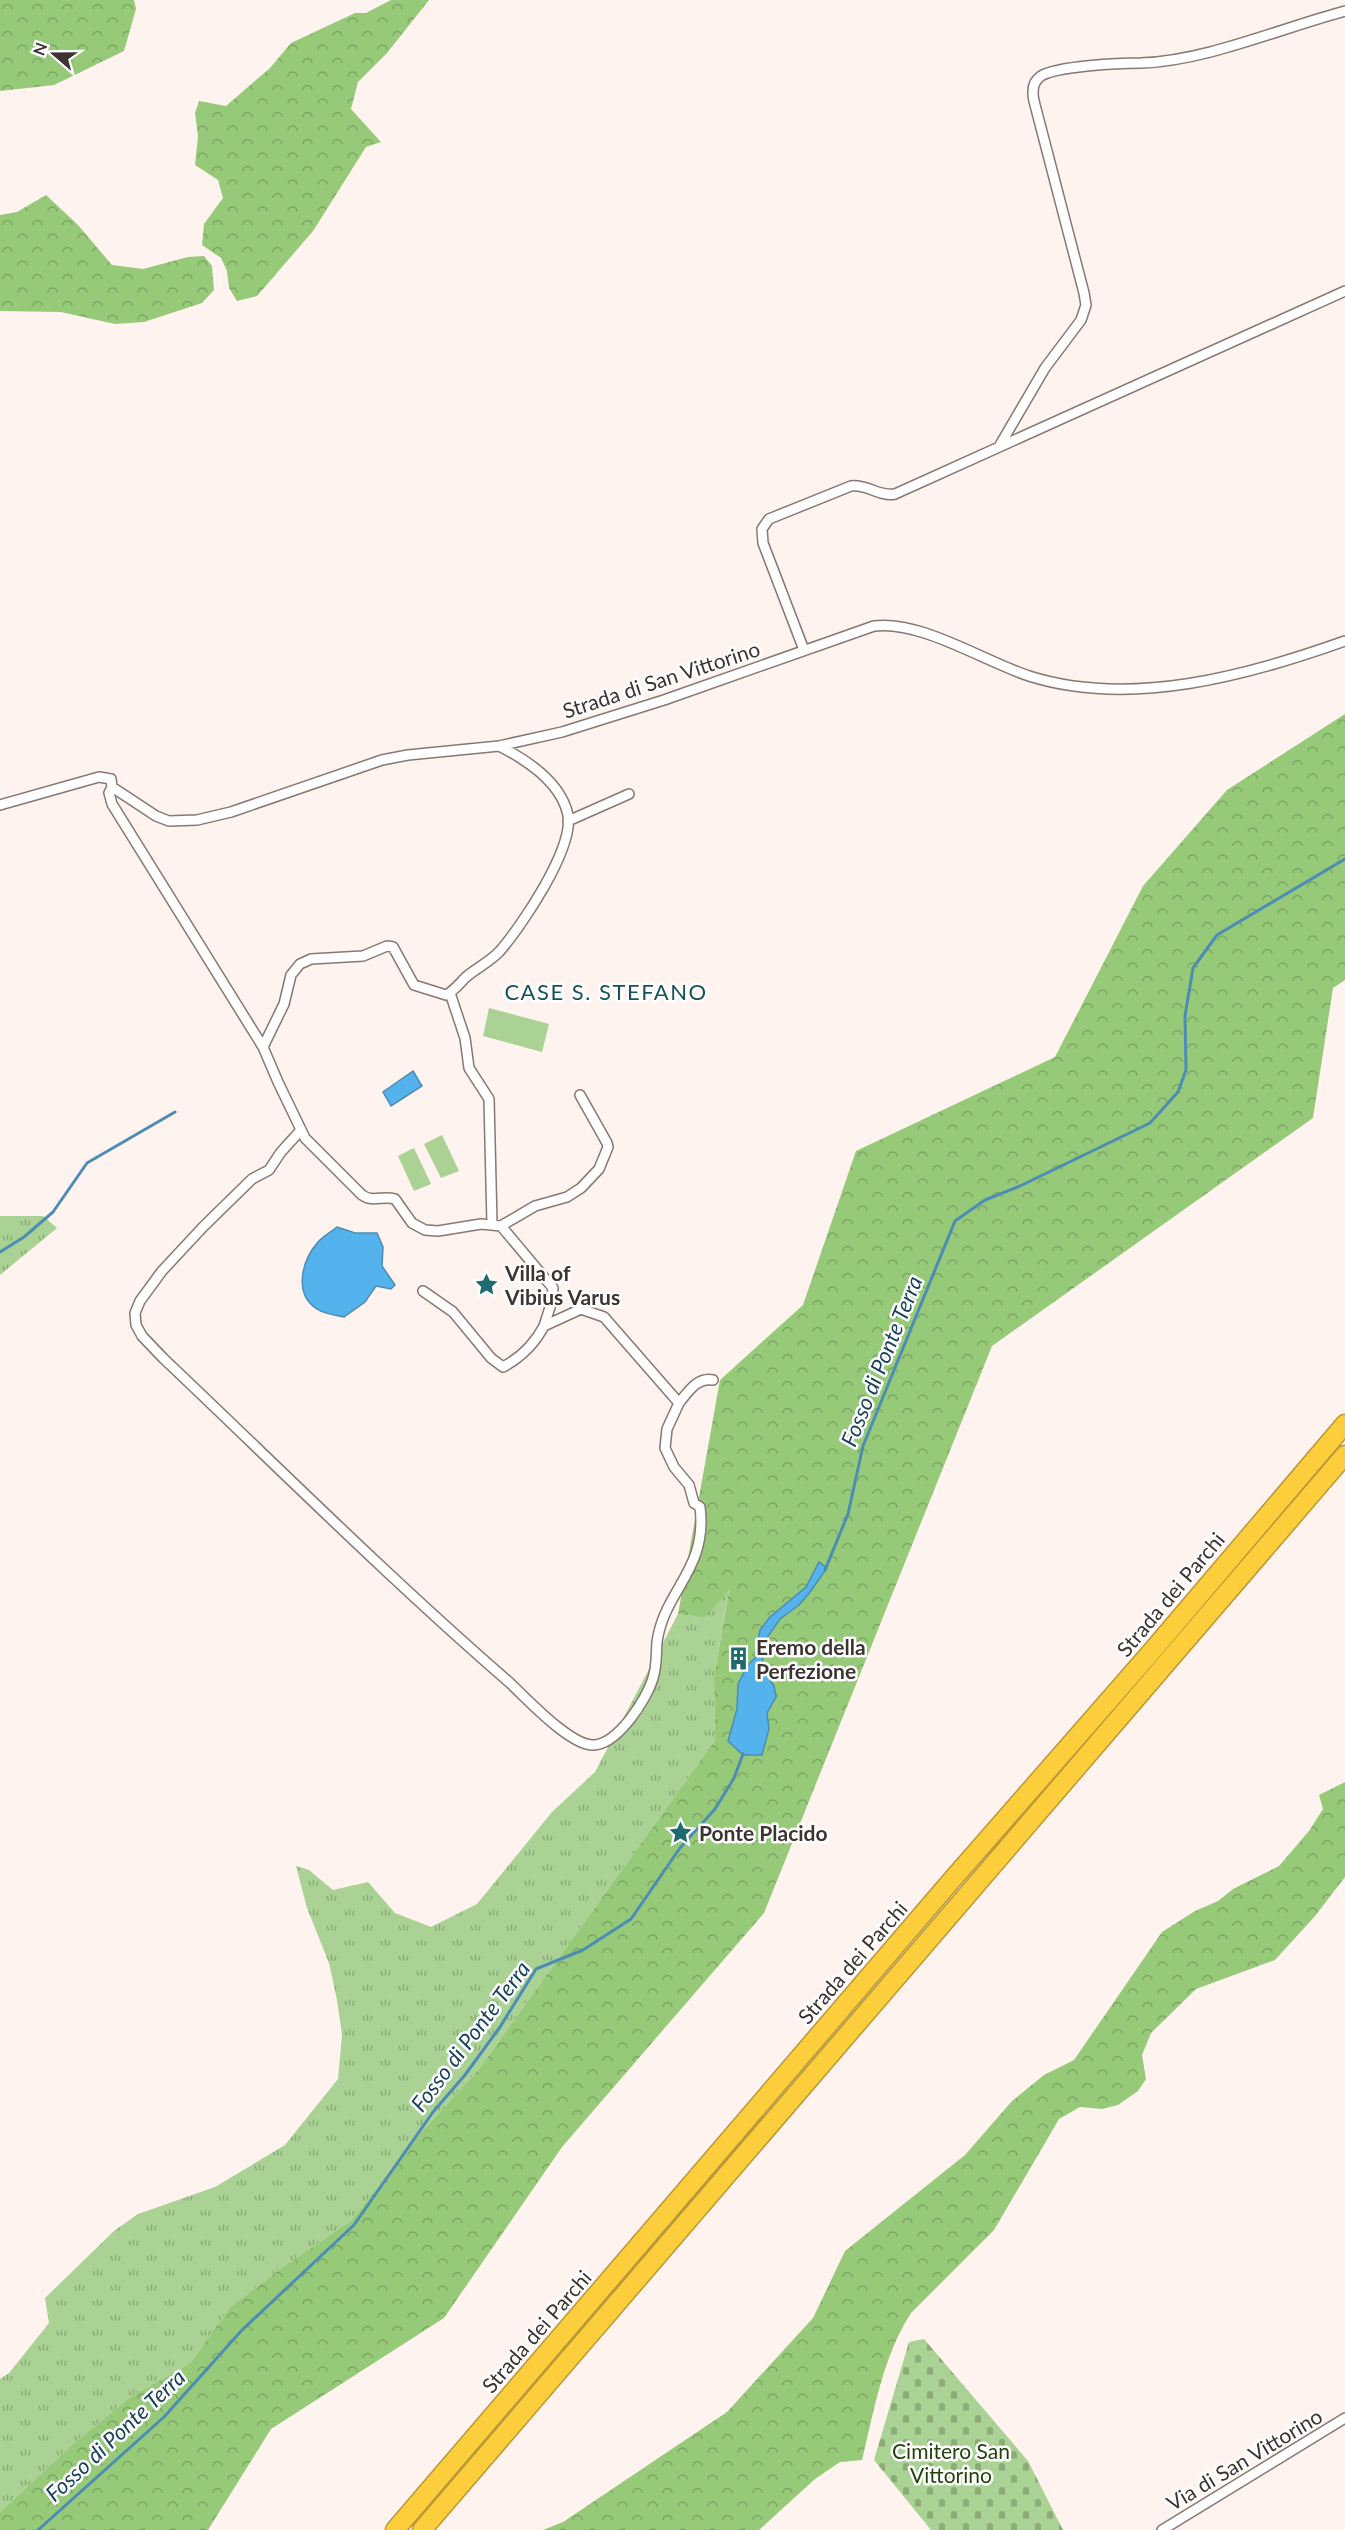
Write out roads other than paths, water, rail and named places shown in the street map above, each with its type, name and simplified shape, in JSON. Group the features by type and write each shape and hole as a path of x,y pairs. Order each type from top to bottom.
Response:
{"highway":[{"name":"Strada dei Parchi","path":"395,2530 1345,1424"},
{"name":"Strada dei Parchi","path":"422,2530 1345,1455"}],"street":[{"path":"1000,445 1045,368 1079,322 1086,305 1033,98 1033,87 1038,79 1044,75 1092,65 1181,58 1273,34 1345,11"},
{"path":"804,650 763,543 761,532 766,521 851,486 865,486 884,494 895,494 1345,291"},
{"name":"Strada di San Vittorino","path":"0,805 93,777 111,779 112,787 156,816 169,821 197,820 231,812 382,760 414,754 499,746 562,732 648,706 864,628 890,625 933,637 1032,677 1071,687 1101,689 1184,684 1275,664 1345,641"},
{"path":"263,1047 284,1004 291,975 305,960 363,956 387,946 393,947 414,984 441,995 450,993 492,958 513,933 557,863 567,838 568,821 563,800 549,782 530,764 499,746"},
{"path":"112,787 109,793 112,804 263,1047 301,1130 310,1143 362,1195 371,1200 387,1197 395,1199 412,1223 422,1229 435,1231 496,1225 538,1204 572,1195 599,1169 607,1143 579,1095"},
{"path":"568,821 629,794"},
{"path":"423,1291 453,1312 491,1358 503,1367 515,1360 532,1343 544,1326 553,1288 496,1225 489,1099 469,1068 465,1038 450,993"},
{"path":"301,1130 281,1152 270,1170 244,1186 155,1279 137,1308 135,1317 137,1329 163,1358 435,1617 559,1726 585,1743 598,1744 616,1735 647,1692 655,1672 657,1641 662,1622 688,1576 698,1549 701,1528 700,1507 694,1503 689,1485 674,1467 664,1444 666,1429 680,1403 700,1381 706,1378 713,1380"},
{"path":"544,1326 581,1309 604,1317 680,1403"},
{"name":"Via di San Vittorino","path":"1162,2530 1345,2418"}],"water":[{"path":"413,1071 422,1086 391,1106 383,1092"},
{"path":"337,1227 355,1233 377,1233 383,1247 382,1266 395,1285 391,1289 376,1286 365,1302 344,1317 326,1313 309,1303 302,1277 312,1249"},
{"path":"819,1562 827,1568 799,1605 780,1619 766,1639 762,1655 764,1669 774,1686 776,1697 767,1713 769,1729 762,1755 743,1755 728,1741 737,1709 738,1684 748,1665 755,1658 760,1630 770,1617 806,1587"}],"waterway":[{"name":"Fosso di Ponte Terra","path":"825,1570 848,1514 863,1446 955,1221 985,1200 1020,1186 1150,1123 1178,1092 1186,1070 1185,1016 1193,968 1217,935 1345,859"},
{"path":"0,1252 24,1237 53,1212 87,1163 175,1112"},
{"name":"Fosso di Ponte Terra","path":"38,2530 164,2417 242,2330 354,2225 433,2112 465,2075 500,2027 536,1969 583,1950 631,1919 680,1848 715,1809 734,1778 743,1754"}],"place":[{"name":"Villa of Vibius Varus","path":"487,1284"},
{"name":"Eremo della Perfezione","path":"738,1658"},
{"name":"Ponte Placido","path":"681,1832"}],"district":[{"name":"CASE S. STEFANO","path":"606,991"}],"park label":[{"name":"Cimitero San Vittorino","path":"951,2462"}]}
